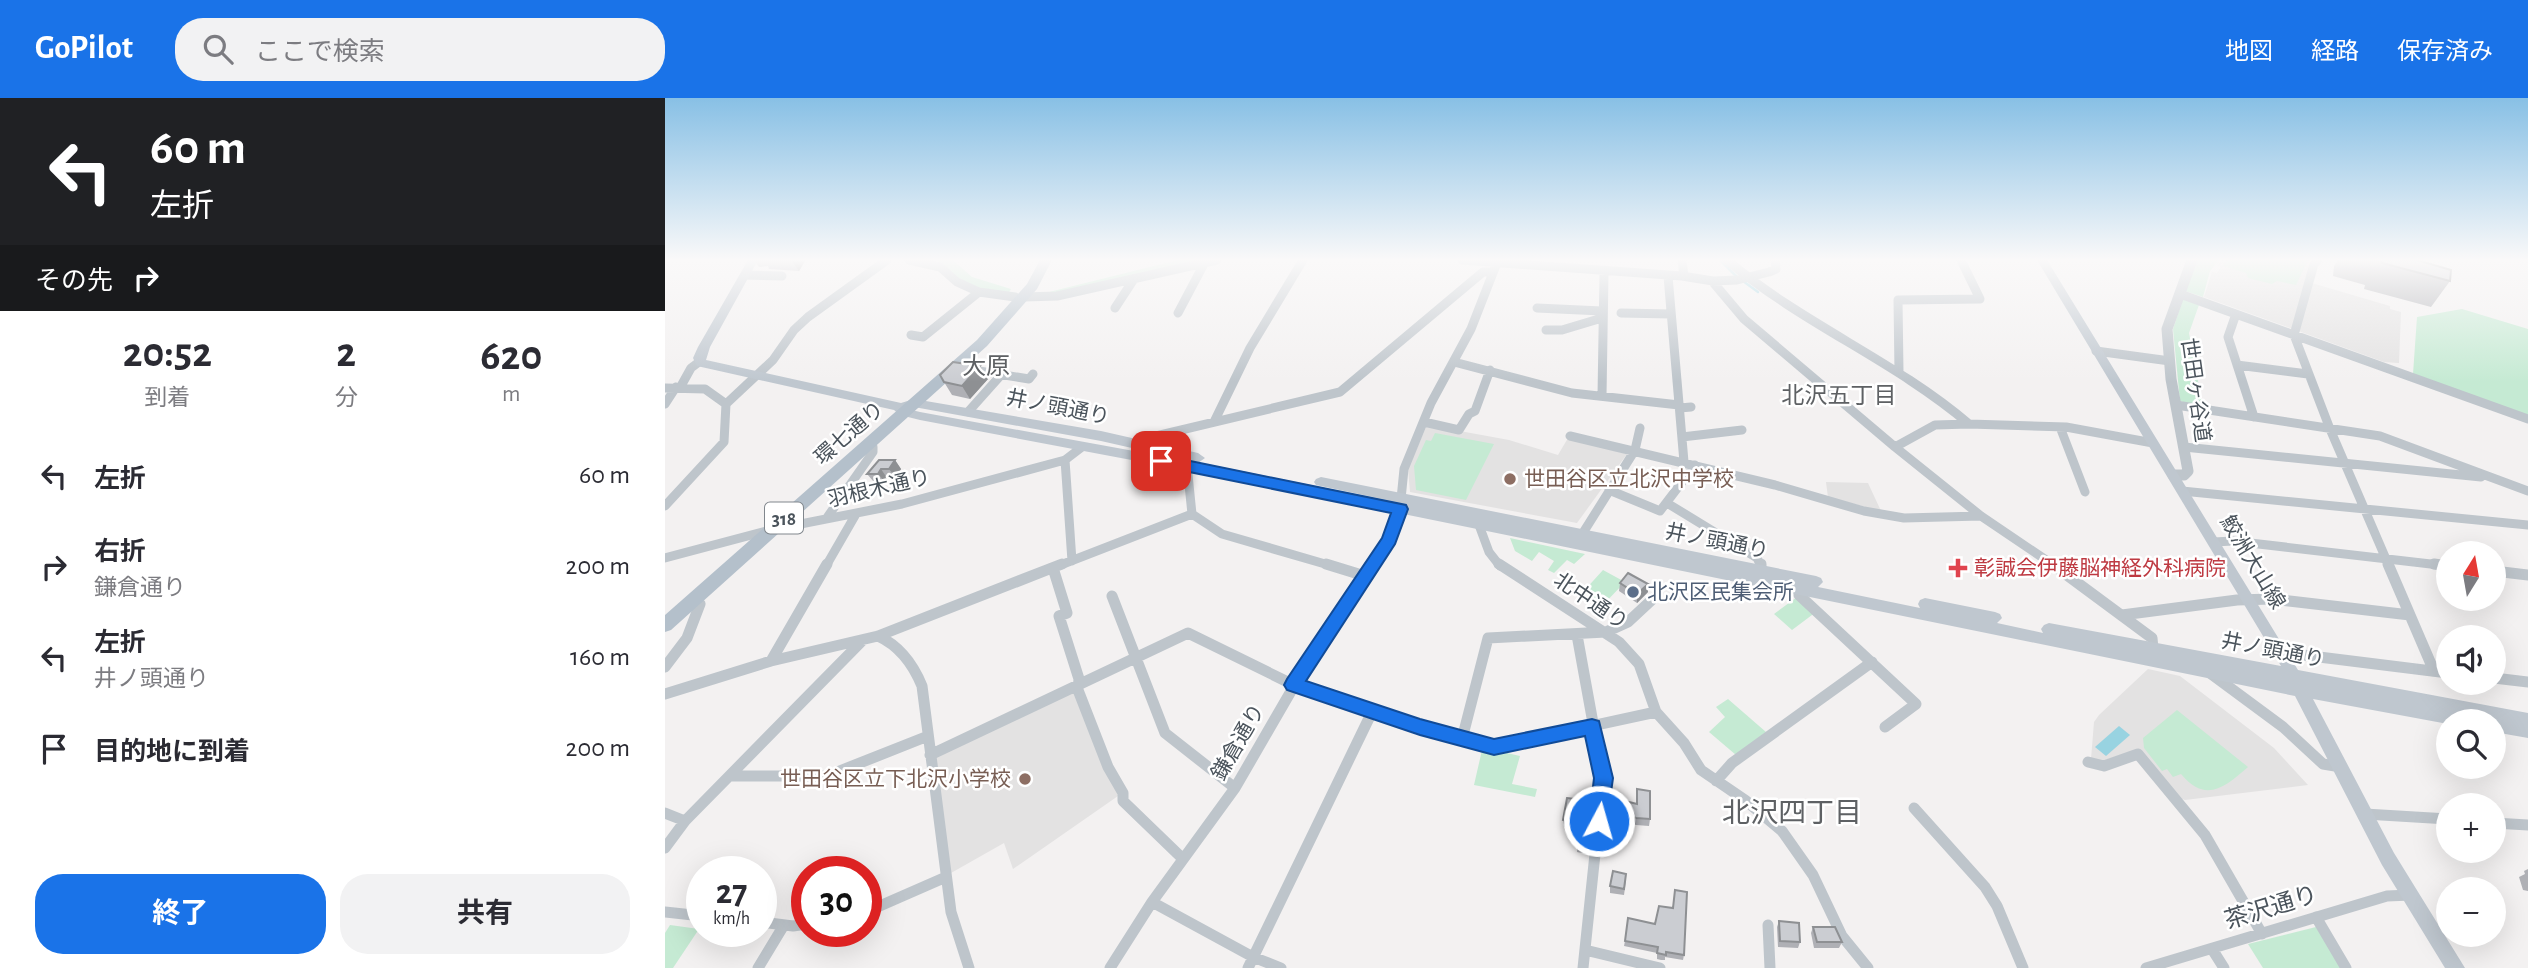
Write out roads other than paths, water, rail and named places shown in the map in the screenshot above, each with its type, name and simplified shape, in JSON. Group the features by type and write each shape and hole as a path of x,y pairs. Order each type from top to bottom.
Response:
{"main road":[{"path":"699,362 704,346 730,301"},
{"name":"環七通り","path":"665,625 867,445 1015,301"},
{"name":"環七通り","path":"665,612 955,367 1003,322 1017,301"},
{"name":"鮫洲大山線","path":"2066,301 2285,659 2365,814 2455,968"},
{"name":"井ノ頭通り","path":"699,362 1004,432 1761,571 2153,649 2436,714"},
{"name":"井ノ頭通り","path":"905,408 987,415 1148,447 1401,504 1479,525 2210,673 2298,683 2528,720"},
{"path":"987,415 979,420 1004,432"},
{"path":"2506,727 2528,732"}],"street":[{"path":"665,506 724,443 726,404 758,375 808,317 831,301"},
{"path":"911,335 923,337 968,301"},
{"path":"1115,308 1120,301"},
{"path":"1178,313 1185,301"},
{"path":"1214,422 1250,348 1279,301"},
{"path":"1148,447 1156,436 1340,393 1449,301"},
{"name":"鎌倉通り","path":"1109,968 1182,858 1235,788 1293,685 1389,540 1401,504 1404,469 1482,301"},
{"path":"1602,396 1603,301"},
{"path":"1670,301 1684,462"},
{"path":"1729,301 1744,319 1981,516 2152,638 2153,649"},
{"path":"1777,301 1933,392 1969,424"},
{"path":"1898,301 1899,372"},
{"name":"世田ヶ谷道","path":"2173,475 2188,472 2176,405 2167,329 2178,301"},
{"path":"2199,301 2528,419"},
{"path":"2304,301 2294,335 2330,429 2434,671"},
{"path":"1537,307 1602,314"},
{"path":"1621,313 1671,314"},
{"path":"1546,330 1562,330 1602,314"},
{"path":"2237,314 2228,337 2254,417"},
{"path":"2096,351 2170,361"},
{"path":"665,404 699,362"},
{"path":"1454,362 1547,388 1691,407"},
{"path":"2237,365 2308,374"},
{"path":"955,367 1029,379 1033,374"},
{"path":"1424,422 1459,430 1469,414 1475,411 1490,370"},
{"path":"968,412 1001,375"},
{"path":"665,388 705,388 726,404"},
{"path":"2176,405 2389,439 2528,491"},
{"path":"1895,447 1935,425 1969,424 2060,427 2153,443"},
{"path":"2060,427 2085,492"},
{"path":"1581,536 1635,450 1640,428"},
{"path":"1682,437 1742,430"},
{"path":"1570,436 1684,462 1864,512 1904,518 1981,516"},
{"path":"826,519 873,452 873,447 867,445"},
{"path":"1072,561 1065,460 1082,447"},
{"path":"2184,447 2495,478"},
{"name":"羽根木通り","path":"665,558 771,530 856,514 1065,460"},
{"path":"1187,465 1192,514"},
{"path":"1609,490 1660,511 1695,465"},
{"path":"2182,491 2528,525"},
{"path":"1667,503 1757,558 1762,564 1761,571"},
{"path":"771,662 856,514"},
{"path":"665,694 771,662 878,636 1192,514"},
{"path":"1192,514 1222,534 1365,576"},
{"name":"北中通り","path":"1479,525 1489,552 1500,566 1606,632 1639,664 1656,712 1684,743 1701,770 1782,831 1813,875 1842,936 1868,968"},
{"path":"2214,542 2233,541 2436,565"},
{"path":"1053,568 1067,613 1059,616 1078,690 1108,767 1123,793 1123,801 1182,858"},
{"path":"2506,572 2528,575"},
{"path":"1800,589 1799,595 1916,704 1885,727"},
{"path":"1462,739 1488,638 1606,632 1630,622 1657,595"},
{"path":"1112,596 1165,733 1235,788"},
{"path":"665,667 679,650 697,616 700,604 694,599"},
{"path":"2122,615 2249,599 2272,599 2410,615"},
{"path":"930,754 1188,633 1293,685 1373,712 1494,747 1656,712"},
{"path":"1577,635 1603,778 1583,968"},
{"path":"878,636 898,647 916,671 922,686 951,912 969,968"},
{"path":"665,848 685,821 863,640"},
{"path":"2285,659 2295,654 2434,671"},
{"path":"1719,783 1732,763 1872,662"},
{"path":"2210,673 2283,727 2323,764 2341,767"},
{"path":"2506,679 2528,682"},
{"path":"1250,962 1373,712"},
{"path":"731,776 827,776 928,736"},
{"path":"2088,762 2104,766 2138,754 2205,835 2262,934"},
{"path":"1914,807 1985,887 1997,906 2023,968"},
{"path":"665,813 685,821"},
{"path":"2365,814 2436,818"},
{"path":"2506,824 2528,825"},
{"path":"882,905 946,877"},
{"name":"茶沢通り","path":"2146,968 2387,896 2411,895"},
{"path":"1152,902 1250,962 1281,968"},
{"path":"665,912 686,914"},
{"path":"2316,918 2346,968"},
{"path":"777,924 791,924"},
{"path":"758,968 784,925"},
{"path":"1768,925 1770,968"},
{"path":"2212,949 2224,968"},
{"path":"1585,950 1660,968"}],"water":[{"path":"2119,726 2130,735 2106,756 2095,747"}],"place":[{"name":"世田谷区立北沢中学校","path":"1510,479"},
{"name":"彰誠会伊藤脳神経外科病院","path":"1958,568"},
{"name":"北沢区民集会所","path":"1633,592"},
{"name":"世田谷区立下北沢小学校","path":"1025,779"}],"district":[{"name":"大原","path":"986,366"},
{"name":"北沢五丁目","path":"1839,395"},
{"name":"北沢四丁目","path":"1792,812"}]}
